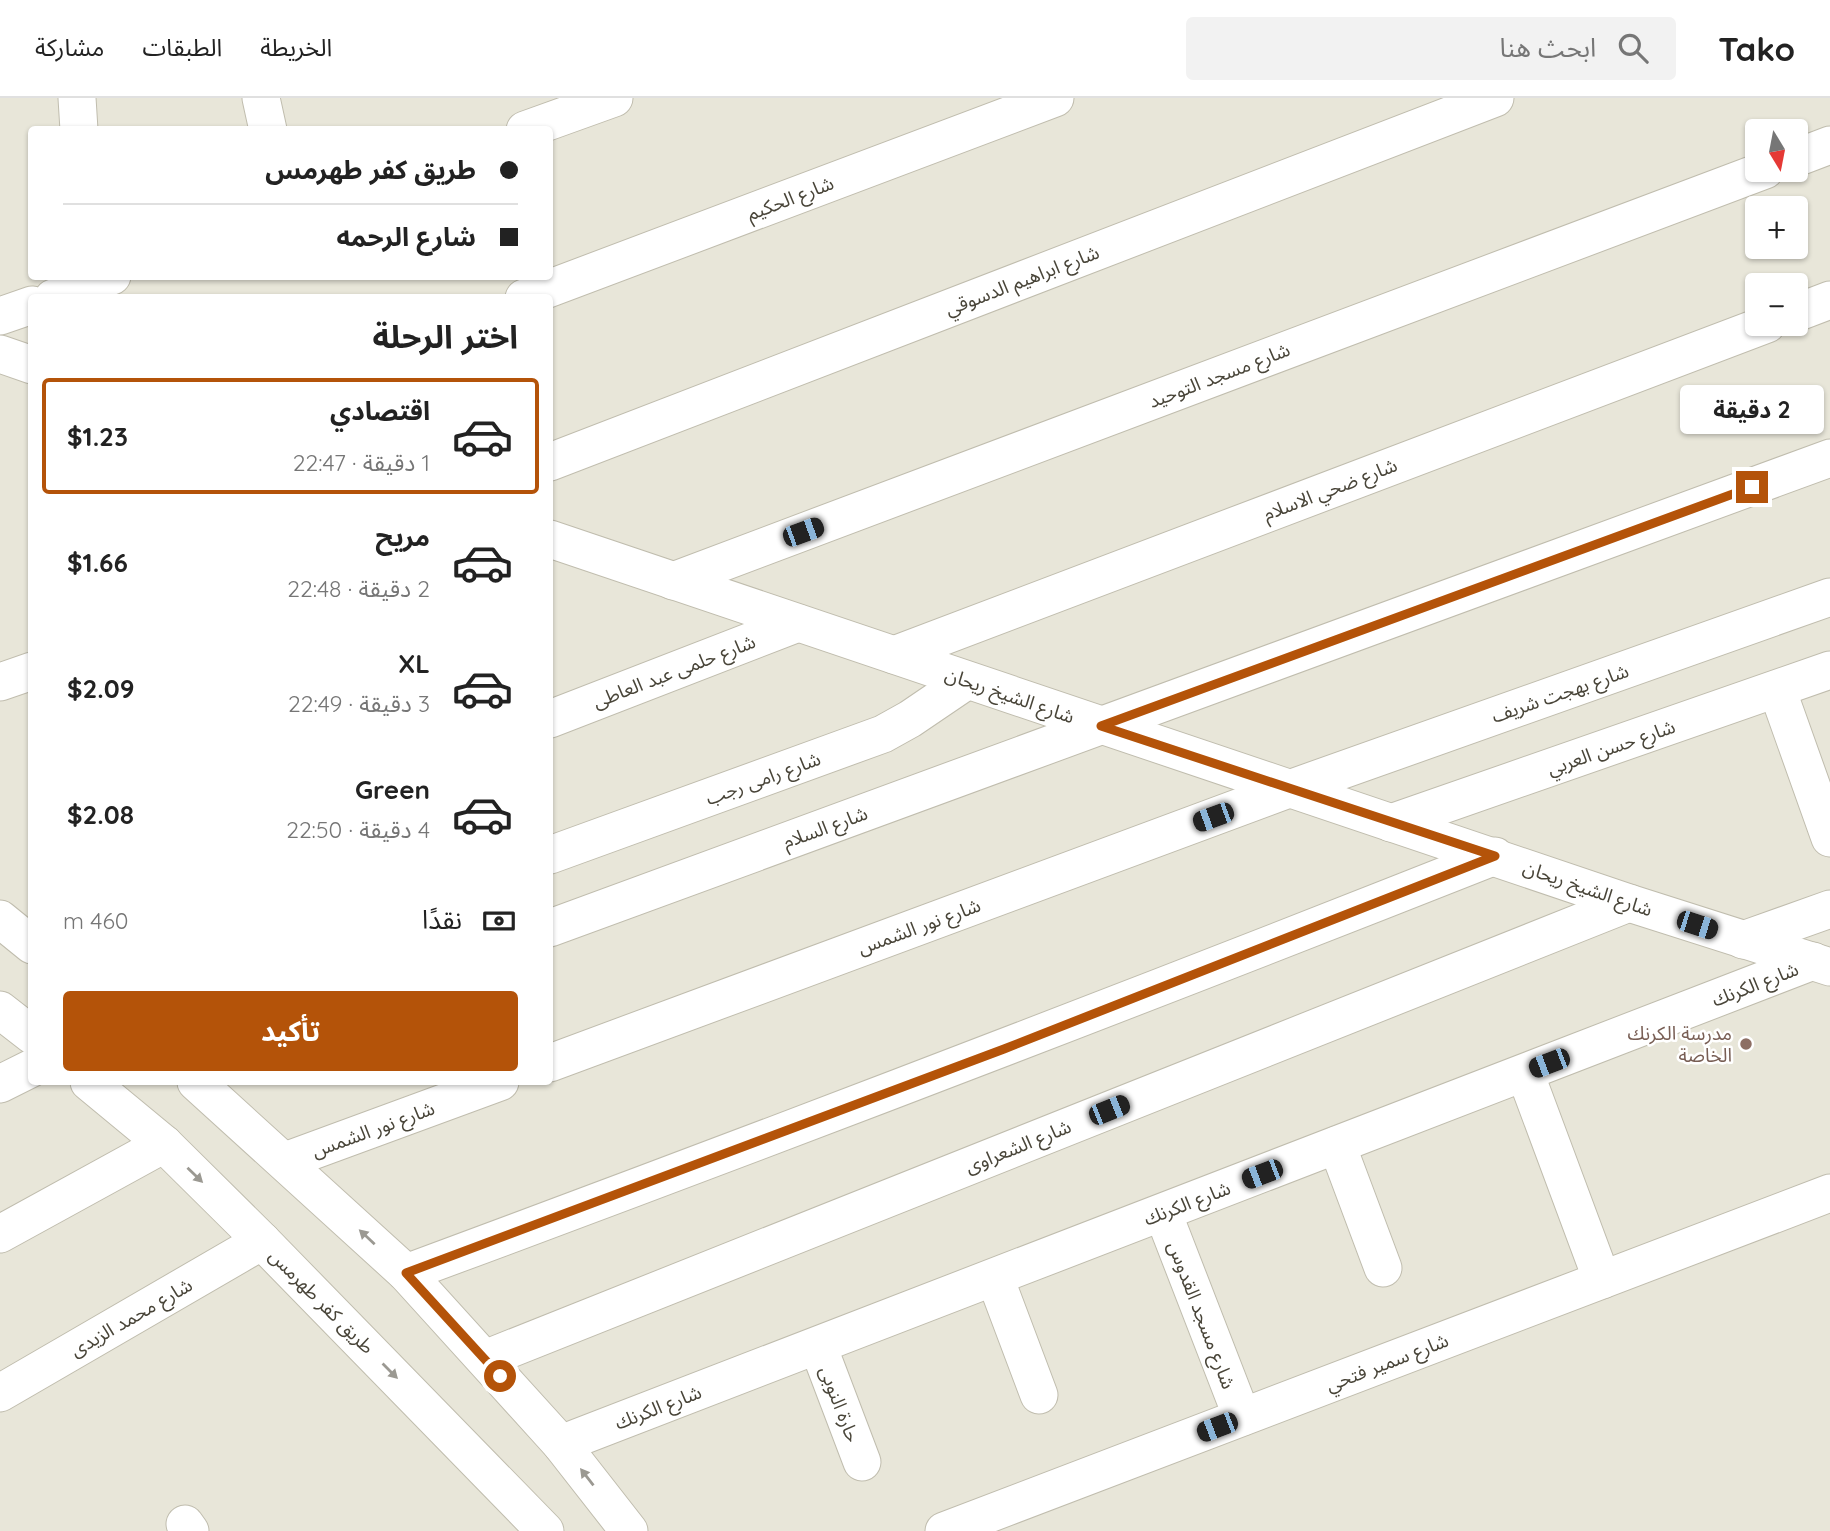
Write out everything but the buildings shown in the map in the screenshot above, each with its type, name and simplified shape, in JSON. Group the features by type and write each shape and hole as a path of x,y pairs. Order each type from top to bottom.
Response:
{"street":[{"path":"77,98 79,126"},
{"path":"261,98 267,126"},
{"path":"536,126 614,98"},
{"name":"شارع الحكيم","path":"535,294 1055,98"},
{"name":"شارع ابراهيم الدسوقي","path":"553,462 1494,98"},
{"path":"1808,153 1830,145"},
{"name":"شارع مسجد التوحيد","path":"673,581 1745,178"},
{"path":"64,294 101,280"},
{"path":"1808,308 1830,300"},
{"path":"0,316 28,306"},
{"name":"شارع ضحي الاسلام","path":"894,655 1745,332"},
{"path":"0,354 28,364"},
{"name":"شارع السلام","path":"553,927 1830,458"},
{"name":"شارع الشيخ ريحان","path":"553,540 1629,903 1822,964"},
{"name":"شارع بهجت شريف","path":"1289,789 1830,597"},
{"name":"شارع حلمى عبد العاطى","path":"553,718 798,623"},
{"name":"شارع حسن العربي","path":"1391,823 1830,670"},
{"path":"0,682 28,672"},
{"name":"شارع رامى رجب","path":"553,854 883,734 966,681"},
{"path":"1777,689 1830,838"},
{"name":"شارع نور الشمس","path":"553,1062 1289,789"},
{"path":"406,1273 1043,1034 1495,856"},
{"name":"شارع الشعراوى","path":"485,1359 1629,903"},
{"path":"1743,940 1830,909"},
{"name":"شارع الكرنك","path":"561,1444 1525,1073 1822,964"},
{"path":"0,1010 28,1032"},
{"path":"0,1084 28,1070"},
{"path":"1525,1073 1602,1280"},
{"name":"طريق كفر طهرمس","path":"107,1085 262,1241 532,1527"},
{"path":"199,1085 406,1273 561,1444 629,1531"},
{"name":"شارع نور الشمس","path":"285,1161 492,1085"},
{"path":"0,1234 163,1144"},
{"path":"1337,1146 1383,1268"},
{"name":"شارع سمير فتحي","path":"944,1531 1830,1193"},
{"name":"شارع مسجد القدوس","path":"1163,1213 1241,1417"},
{"name":"شارع محمد الزيدى","path":"0,1393 262,1241"},
{"path":"995,1278 1039,1395"},
{"name":"حارة النوبى","path":"818,1346 862,1462"}],"shaded area":[{"path":"0,98 1830,98 1830,1531 0,1531"}],"place":[{"name":"مدرسة الكرنك الخاصة","path":"1746,1044"}],"route":[{"path":"500,1376 406,1273 1004,1049 1495,856 1101,726 1752,487"}]}
